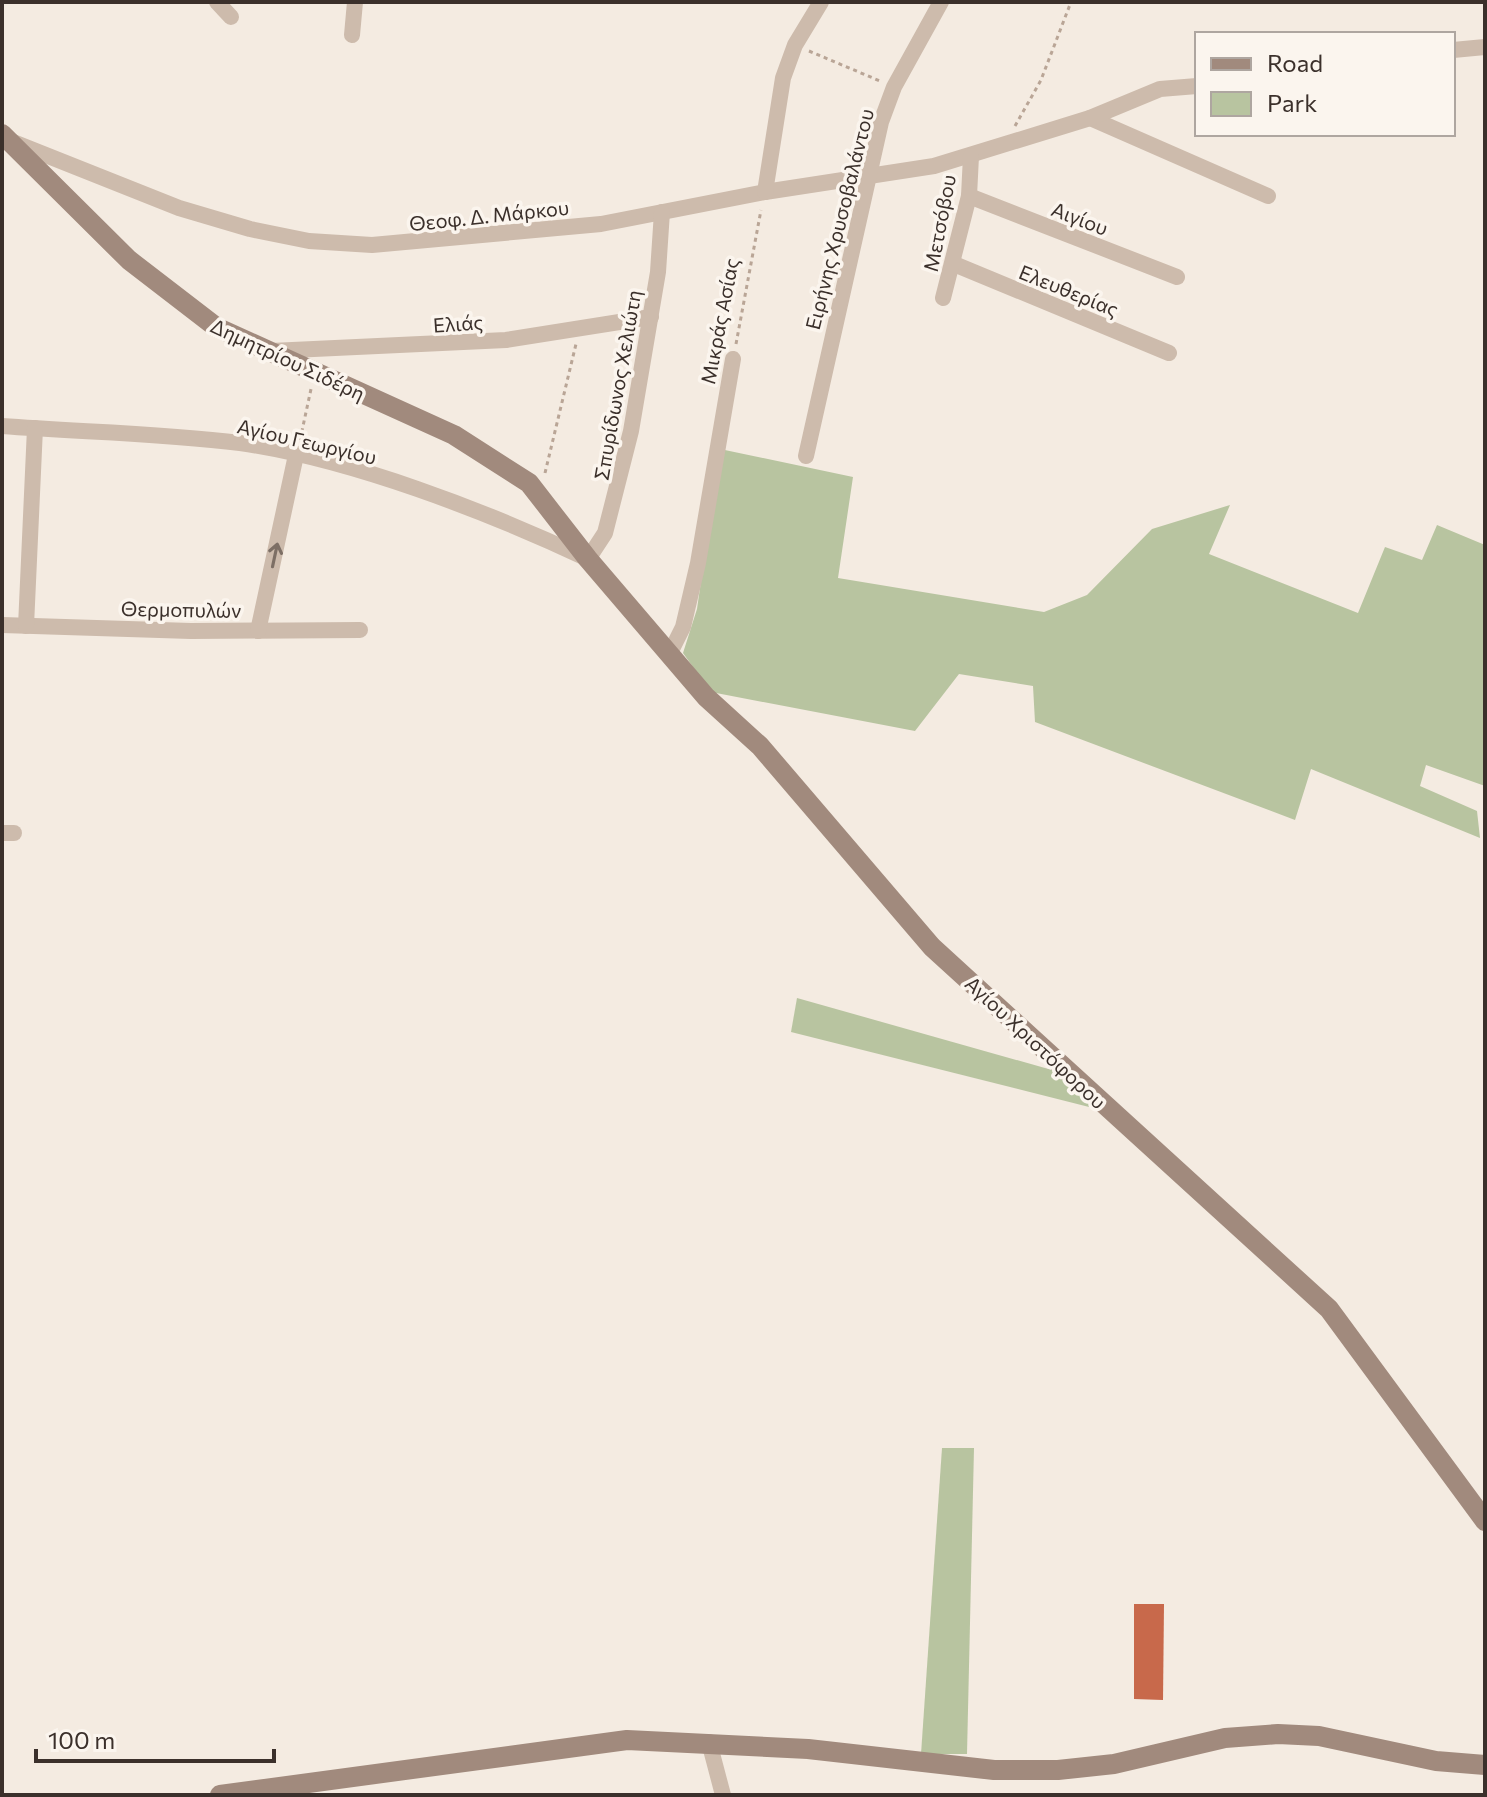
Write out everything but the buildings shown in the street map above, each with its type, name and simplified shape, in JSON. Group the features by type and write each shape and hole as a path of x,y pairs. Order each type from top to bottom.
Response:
{"street":[{"path":"217,2 231,17"},
{"path":"352,35 355,2"},
{"path":"765,192 783,78 795,45 821,2"},
{"name":"Ειρήνης Χρυσοβαλάντου","path":"806,456 875,143 894,87 941,2"},
{"path":"1455,50 1485,47"},
{"name":"Θεοφ. Δ. Μάρκου","path":"5,137 179,208 309,241 372,245 601,224 765,192 869,176 978,154 1090,118 1160,89 1195,86"},
{"path":"1090,118 1268,196"},
{"name":"Δημητρίου Σιδέρη","path":"5,137 129,260 216,327 454,435 502,463 535,490 588,559"},
{"name":"Μετσόβου","path":"943,298 954,264 978,154"},
{"name":"Αιγίου","path":"969,196 1177,277"},
{"name":"Σπυρίδωνος Χελιώτη","path":"588,559 605,533 616,500 651,317 662,212"},
{"name":"Ελευθερίας","path":"954,264 1169,353"},
{"name":"Ελιάς","path":"266,351 474,342 579,330 651,317"},
{"name":"Μικράς Ασίας","path":"670,653 683,627 698,563 733,359"},
{"name":"Αγίου Γεωργίου","path":"2,426 240,443 296,455 426,492 540,536 588,559"},
{"path":"26,626 35,428"},
{"path":"258,631 296,455"},
{"name":"Αγίου Χριστόφορου","path":"588,559 706,697 760,746 932,947 1329,1309 1485,1521"},
{"name":"Θερμοπυλών","path":"2,625 258,631 360,630"},
{"path":"220,1795 613,1741 709,1742 808,1749 994,1770 1058,1770 1114,1764 1225,1738 1278,1734 1319,1736 1436,1761 1485,1765"},
{"path":"709,1742 723,1795"}],"path":[{"path":"1006,143 1041,80 1071,2"},
{"path":"795,45 894,87"},
{"name":"Μικράς Ασίας","path":"733,359 765,192"},
{"path":"535,490 545,474 579,330"},
{"path":"296,455 315,373"}],"green space":[{"path":"720,449 853,477 838,578 1044,612 1087,595 1152,529 1230,505 1209,554 1358,613 1385,547 1422,560 1437,525 1485,545 1485,786 1426,765 1420,786 1477,811 1480,838 1311,769 1295,820 1035,722 1033,686 959,674 915,731 711,692 683,653 697,609"},
{"path":"797,998 1052,1070 1097,1109 791,1032"},
{"path":"942,1448 974,1448 967,1754 921,1754"}]}
